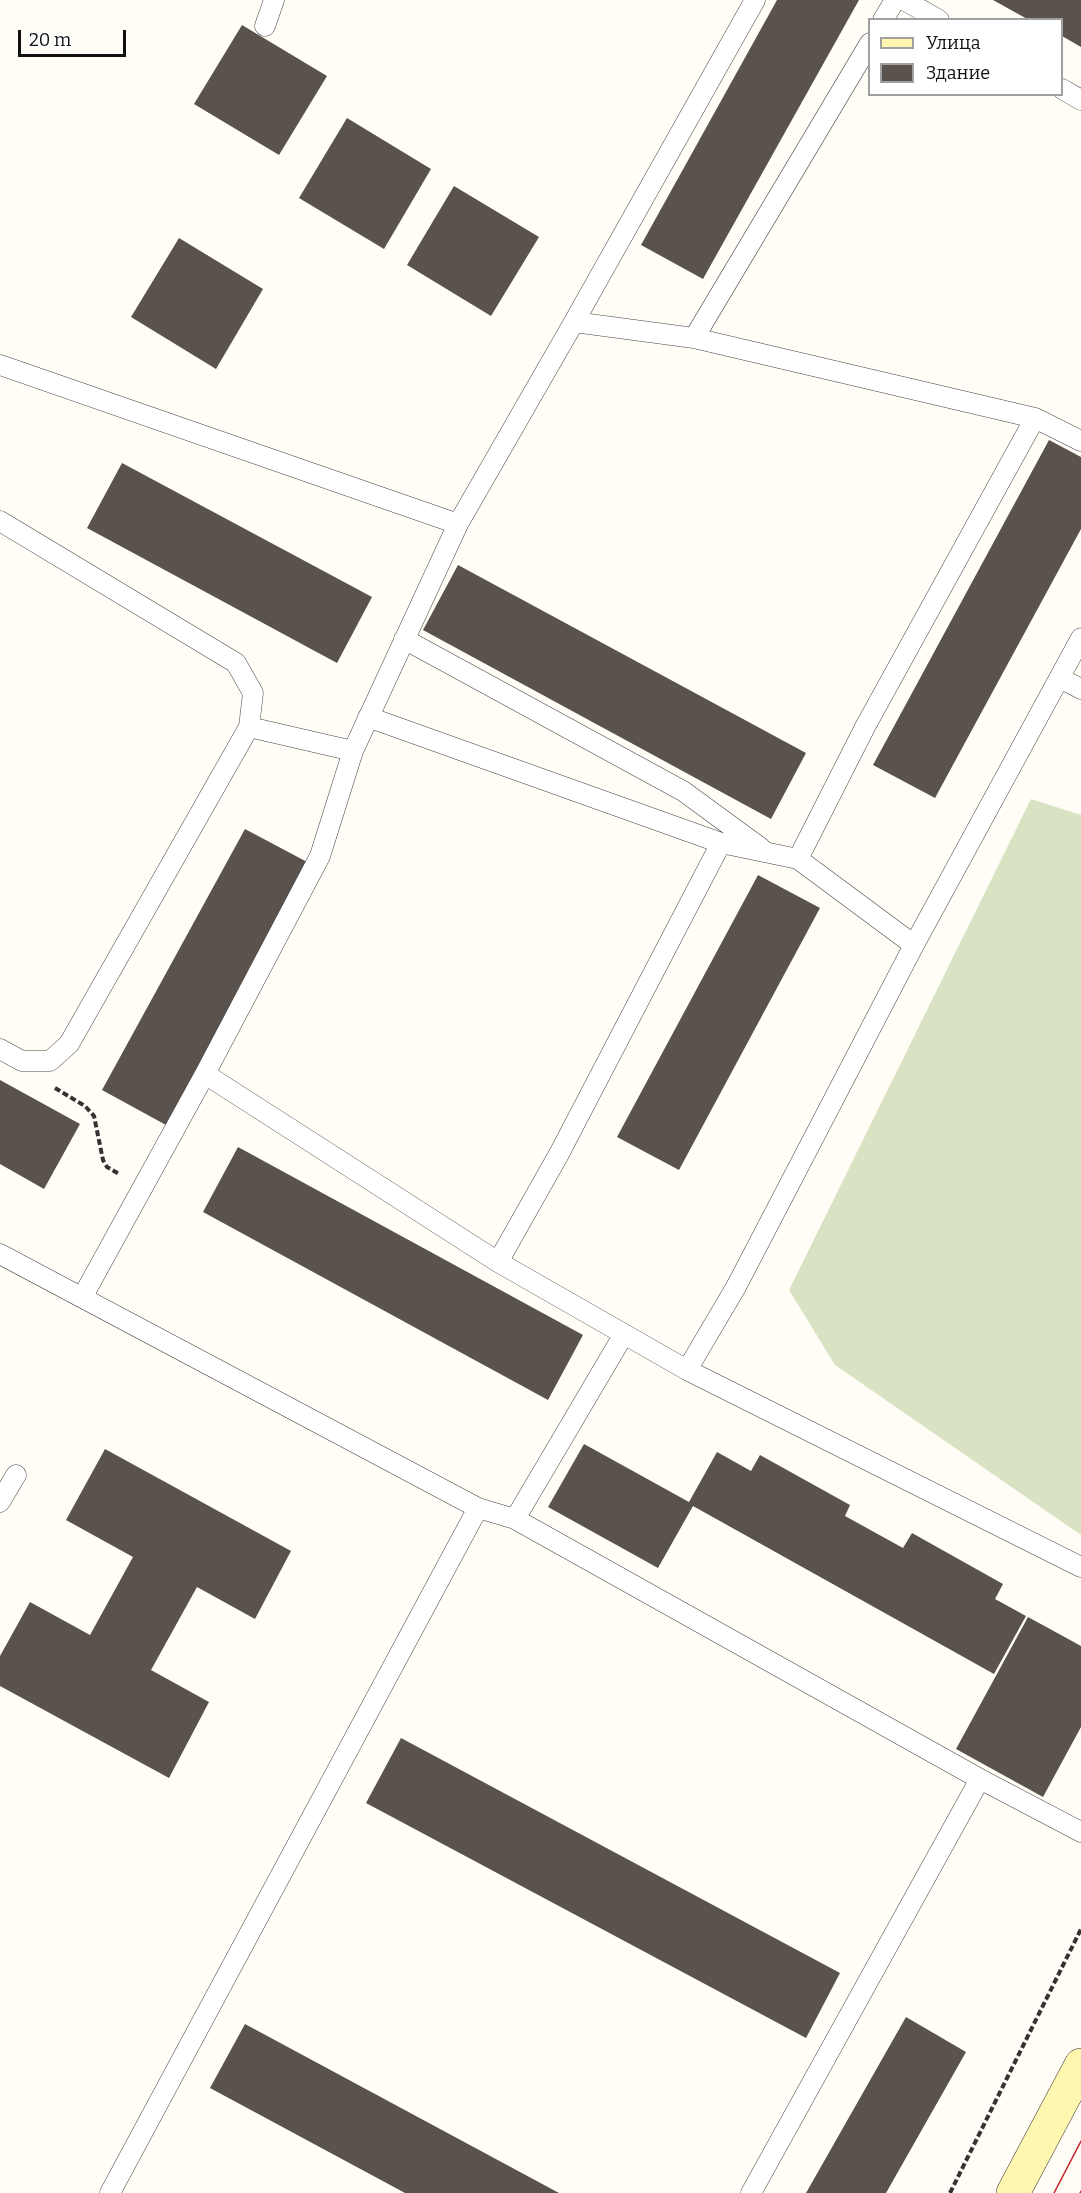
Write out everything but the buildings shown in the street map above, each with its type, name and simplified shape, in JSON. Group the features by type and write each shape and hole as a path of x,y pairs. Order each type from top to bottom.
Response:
{"main road":[{"path":"1013,2193 1081,2065"}],"lane":[{"path":"265,26 274,0"},
{"path":"83,1296 205,1074 320,856 353,751 458,524 755,0"},
{"path":"885,18 895,0"},
{"path":"904,0 936,18"},
{"path":"694,338 868,46"},
{"path":"1063,90 1081,100"},
{"path":"574,322 694,338 1035,418 1081,441"},
{"path":"0,365 458,524"},
{"path":"798,859 865,728 1035,418"},
{"path":"0,521 236,663 253,693 249,726 69,1044 50,1061 22,1061 0,1049"},
{"path":"687,1370 736,1287 914,945 1081,638"},
{"path":"404,639 683,791 768,853"},
{"path":"1060,678 1081,689"},
{"path":"368,717 721,843 798,859 914,945"},
{"path":"249,726 353,751"},
{"path":"498,1262 559,1154 721,843"},
{"path":"205,1074 498,1262 687,1370 1081,1567"},
{"path":"0,1254 83,1296 478,1508 515,1519 980,1779 1081,1832"},
{"path":"515,1519 624,1334"},
{"path":"0,1502 16,1474"},
{"path":"110,2193 478,1508"},
{"path":"751,2193 980,1779"}],"path":[{"path":"22,1061 45,1081 85,1106 94,1116 103,1160 107,1167 143,1187"},
{"path":"950,2193 1081,1929"}],"green space":[{"path":"1031,799 1081,815 1081,1535 835,1365 789,1290"}],"tram line":[{"path":"1054,2193 1081,2141"}]}
